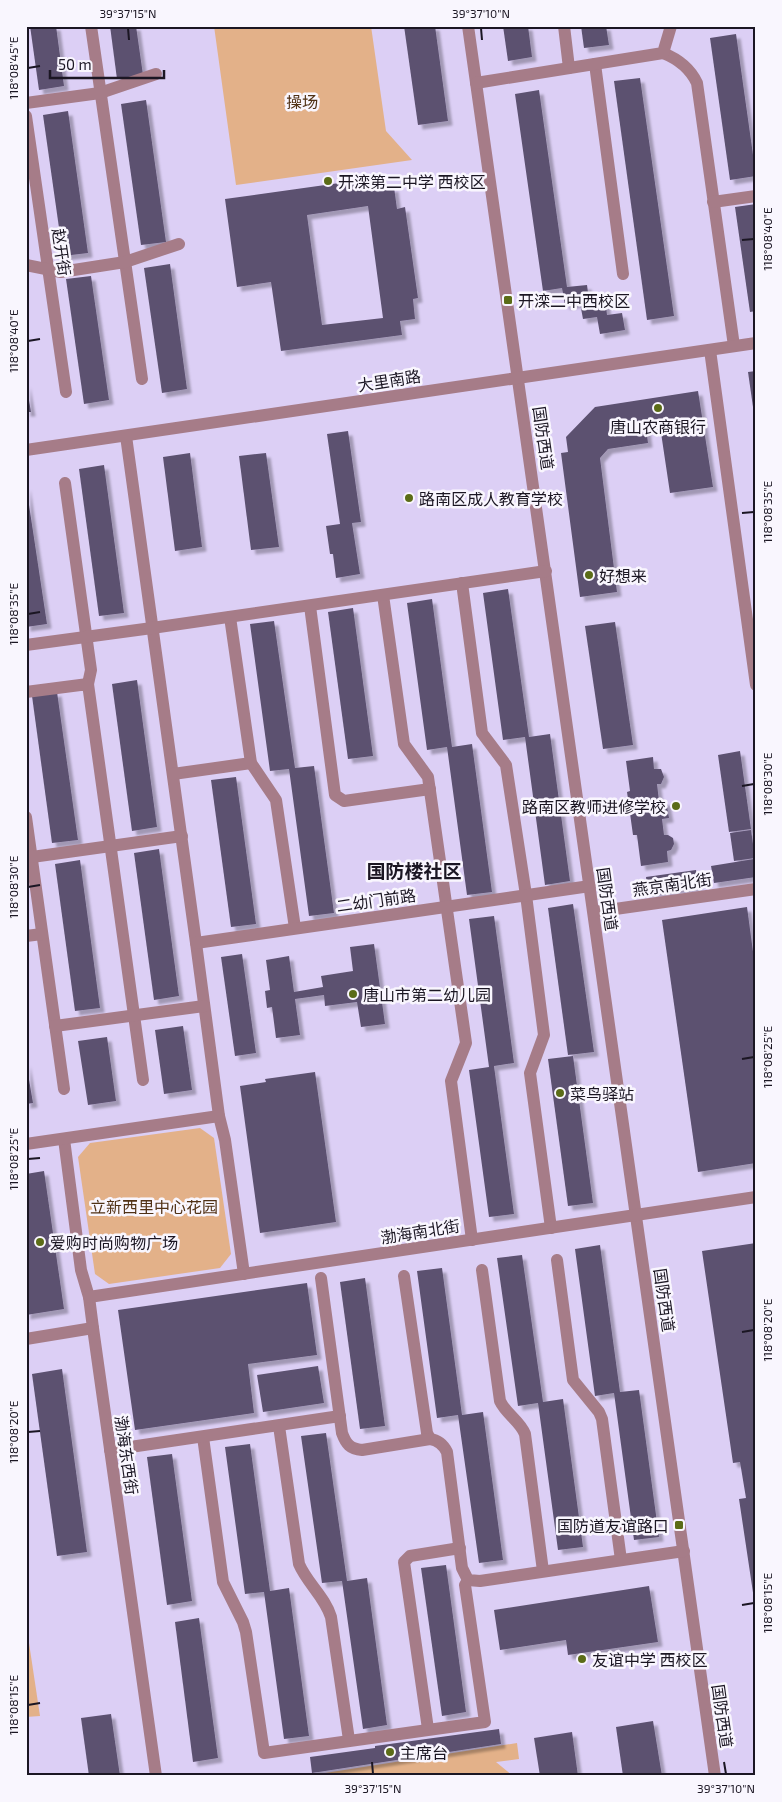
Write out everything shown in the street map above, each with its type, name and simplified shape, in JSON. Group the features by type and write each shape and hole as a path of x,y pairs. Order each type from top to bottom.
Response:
{"street":[{"path":"91,26 142,379"},
{"name":"国防西道","path":"468,26 715,1776"},
{"path":"564,26 569,68"},
{"path":"663,53 671,26"},
{"path":"476,83 663,53 672,56 692,72 698,82 734,346"},
{"path":"594,64 623,274"},
{"path":"26,103 100,93 156,74"},
{"name":"赵开街","path":"26,116 66,392"},
{"path":"713,202 756,196"},
{"path":"26,265 61,272 125,262 179,244"},
{"name":"大里南路","path":"26,450 756,343"},
{"path":"710,350 753,640 756,685"},
{"path":"126,436 219,1116 225,1140 244,1274"},
{"path":"65,483 91,670 88,684 143,1080"},
{"path":"26,644 310,606 546,571"},
{"path":"462,583 482,733 506,765 526,895 544,1035 530,1073 551,1228"},
{"path":"383,595 404,744 428,777 466,1043 452,1081 472,1240"},
{"path":"310,606 336,795 344,801 430,789"},
{"path":"230,617 251,763 276,800 295,928"},
{"path":"26,692 88,684"},
{"path":"172,774 251,763"},
{"path":"26,817 64,1089"},
{"path":"32,857 182,836"},
{"name":"二幼门前路","path":"196,943 590,886"},
{"name":"燕京南北街","path":"594,912 756,889"},
{"path":"26,936 42,934"},
{"path":"55,1026 204,1006"},
{"path":"26,1144 219,1116"},
{"name":"渤海东西街","path":"64,1139 81,1270 89,1297 156,1776"},
{"name":"渤海南北街","path":"89,1297 756,1197"},
{"path":"557,1260 573,1380 602,1419 621,1560"},
{"path":"482,1270 500,1401 522,1427 525,1434 543,1571"},
{"path":"404,1276 427,1433 430,1440"},
{"path":"321,1278 342,1433 345,1441 349,1446 362,1450 430,1440 436,1440 444,1446 447,1452 462,1568 468,1580"},
{"path":"26,1339 93,1328"},
{"path":"110,1450 340,1416"},
{"path":"279,1426 299,1564 303,1574 328,1606 349,1740"},
{"path":"203,1437 223,1582 244,1622 264,1753 484,1722 465,1585 468,1580"},
{"path":"428,1730 404,1562 410,1556 460,1548"},
{"path":"468,1580 480,1580 684,1551"}],"green space":[{"name":"操场","path":"214,26 371,26 386,131 412,160 236,185"},
{"name":"立新西里中心花园","path":"200,1128 214,1138 231,1254 220,1268 109,1284 95,1274 78,1157 90,1143"},
{"path":"26,1623 40,1716 26,1717"},
{"path":"517,1743 519,1759 496,1762 513,1776 306,1776"}],"building":[{"path":"30,26 56,26 64,86 39,90"},
{"path":"110,26 136,26 143,75 117,79"},
{"path":"404,26 435,26 448,121 418,125"},
{"path":"503,26 528,26 532,57 508,61"},
{"path":"581,26 606,26 609,45 584,48"},
{"path":"736,34 756,176 730,180 710,38"},
{"path":"640,78 674,316 647,320 614,81"},
{"path":"539,90 567,287 587,285 589,300 605,298 607,315 622,313 625,330 600,334 597,317 583,319 580,303 565,305 562,288 543,291 515,94"},
{"path":"146,100 166,242 141,245 121,104"},
{"path":"68,111 88,253 63,256 43,115"},
{"path":"375,178 377,190 394,187 397,209 405,207 418,298 413,299 415,319 400,321 402,335 281,351 271,282 237,287 225,199","holes":["368,206 383,318 322,325 307,215"]},
{"path":"756,204 756,311 750,312 735,207"},
{"path":"170,264 187,389 162,393 144,268"},
{"path":"91,276 109,400 84,404 66,279"},
{"path":"756,371 756,421 755,421 748,372"},
{"path":"26,383 31,412 26,412"},
{"path":"698,391 713,487 670,493 660,426 646,428 648,443 608,449 600,458 617,592 580,597 561,453 568,452 566,437 595,407"},
{"path":"348,431 361,522 352,523 360,574 336,578 333,554 330,554 326,526 340,524 327,434"},
{"path":"190,453 202,547 175,551 163,457"},
{"path":"266,453 279,547 251,550 239,456"},
{"path":"104,465 124,613 99,616 79,469"},
{"path":"26,485 47,624 26,627"},
{"path":"508,589 529,737 550,734 570,881 545,885 525,737 503,740 483,593"},
{"path":"432,599 452,747 472,744 492,892 467,895 447,747 427,750 407,603"},
{"path":"353,608 373,756 348,759 328,612"},
{"path":"274,621 295,768 314,766 334,913 309,916 289,769 270,771 250,624"},
{"path":"615,622 633,745 603,749 585,626"},
{"path":"137,680 157,827 132,831 112,684"},
{"path":"57,692 78,840 52,843 32,696"},
{"path":"740,751 751,829 729,832 718,755"},
{"path":"653,757 654,769 661,769 664,777 661,784 657,784 659,801 666,801 669,818 662,819 664,835 673,838 674,844 671,850 667,851 668,862 641,866 637,835 633,835 627,792 630,791 626,761"},
{"path":"236,777 256,924 231,927 211,780"},
{"path":"751,830 755,858 734,861 730,833"},
{"path":"159,849 179,996 154,1000 134,853"},
{"path":"754,859 756,877 714,883 711,866"},
{"path":"80,860 100,1008 75,1011 55,864"},
{"path":"696,870 698,886 648,893 646,877"},
{"path":"573,904 594,1052 568,1055 548,908"},
{"path":"747,907 756,974 756,1163 698,1172 662,920"},
{"path":"494,916 514,1063 494,1066 514,1214 489,1217 469,1070 489,1067 469,919"},
{"path":"374,944 385,1024 361,1027 357,1002 325,1006 324,995 295,999 300,1035 276,1038 272,1007 267,1008 265,991 270,990 266,960 289,956 294,992 323,987 321,976 353,971 350,947"},
{"path":"242,954 256,1053 235,1056 221,957"},
{"path":"183,1026 192,1090 164,1094 155,1030"},
{"path":"107,1037 116,1101 88,1105 78,1041"},
{"path":"573,1056 593,1203 568,1206 548,1059"},
{"path":"26,1062 33,1103 26,1104"},
{"path":"315,1072 336,1222 260,1233 240,1086 266,1082 265,1079"},
{"name":"爱购时尚购物广场","path":"44,1171 64,1309 26,1315 26,1174"},
{"path":"756,1243 755,1606 739,1499 746,1498 740,1462 733,1463 702,1251"},
{"path":"600,1245 620,1392 639,1390 659,1537 634,1540 614,1393 595,1396 575,1249"},
{"path":"522,1255 543,1402 563,1399 583,1547 558,1550 538,1403 518,1406 497,1258"},
{"path":"442,1268 462,1415 483,1412 503,1560 479,1563 458,1415 437,1418 417,1271"},
{"path":"365,1278 385,1426 360,1429 340,1282"},
{"path":"307,1283 317,1355 248,1364 254,1413 135,1430 118,1310"},
{"path":"318,1366 324,1403 263,1412 257,1375"},
{"path":"62,1369 87,1552 57,1556 32,1374"},
{"path":"326,1433 347,1581 367,1578 387,1725 363,1729 342,1581 322,1583 301,1436"},
{"path":"250,1444 270,1591 289,1588 309,1736 284,1739 264,1592 245,1594 225,1447"},
{"path":"172,1454 192,1601 167,1605 147,1457"},
{"path":"446,1565 466,1712 442,1716 421,1568"},
{"path":"649,1586 658,1642 568,1655 566,1640 500,1650 494,1610"},
{"path":"199,1618 218,1758 193,1762 175,1622"},
{"path":"111,1714 120,1776 89,1776 81,1718"},
{"path":"653,1721 662,1776 623,1776 616,1727"},
{"path":"499,1729 501,1744 312,1773 310,1757"},
{"path":"572,1732 578,1776 540,1776 534,1738"}],"place":[{"name":"开滦第二中学 西校区","path":"328,181"},
{"name":"开滦二中西校区","path":"508,300"},
{"name":"唐山农商银行","path":"658,408"},
{"name":"路南区成人教育学校","path":"409,498"},
{"name":"好想来","path":"589,575"},
{"name":"路南区教师进修学校","path":"676,806"},
{"name":"唐山市第二幼儿园","path":"353,994"},
{"name":"菜鸟驿站","path":"560,1093"},
{"name":"爱购时尚购物广场","path":"40,1242"},
{"name":"国防道友谊路口","path":"679,1525"},
{"name":"友谊中学 西校区","path":"582,1659"},
{"name":"主席台","path":"390,1752"}],"district":[{"name":"国防楼社区","path":"414,870"}]}
